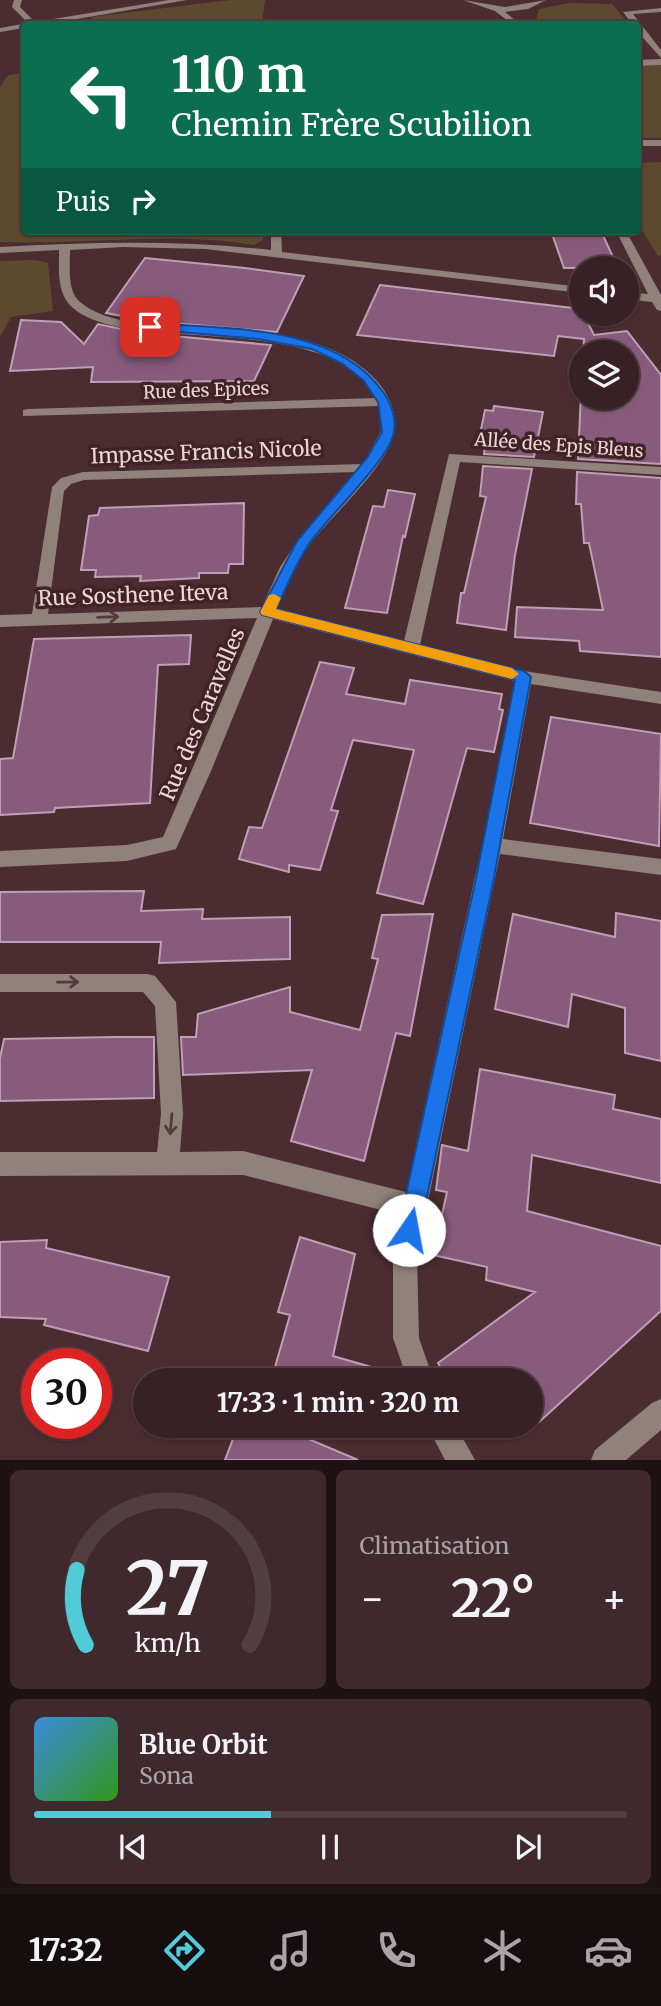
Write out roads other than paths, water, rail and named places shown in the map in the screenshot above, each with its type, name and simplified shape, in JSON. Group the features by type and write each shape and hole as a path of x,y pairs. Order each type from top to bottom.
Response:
{"street":[{"path":"45,21 183,0"},
{"path":"467,0 496,8 523,8 542,0 554,0"},
{"path":"14,5 30,21"},
{"path":"496,8 514,21"},
{"path":"519,21 523,8"},
{"path":"633,21 627,12 661,10"},
{"path":"0,30 21,25"},
{"path":"641,31 661,55"},
{"path":"641,63 661,62"},
{"path":"641,143 661,143"},
{"path":"276,235 277,255"},
{"path":"623,235 659,302"},
{"path":"0,250 173,244 569,289"},
{"path":"65,247 67,292 84,312 124,324 258,335 316,347 347,361 369,379 384,402"},
{"path":"639,298 659,302"},
{"name":"Rue des Epices","path":"28,413 384,402"},
{"name":"Rue des Caravelles","path":"0,859 127,853 169,843 194,791 267,612 301,544 365,468 388,432 384,402"},
{"name":"Allée des Epis Bleus","path":"411,647 454,457 661,471"},
{"name":"Impasse Francis Nicole","path":"39,620 57,490 66,481 83,476 365,468"},
{"name":"Rue Sosthene Iteva","path":"0,621 267,612 524,677 661,698"},
{"path":"416,1368 406,1338 404,1254 492,845 524,677"},
{"path":"492,845 661,867"},
{"path":"0,983 148,983 165,1002 172,1114 168,1163"},
{"path":"0,1164 243,1163 414,1206"},
{"path":"605,1460 661,1412"},
{"path":"447,1438 461,1460"}]}
